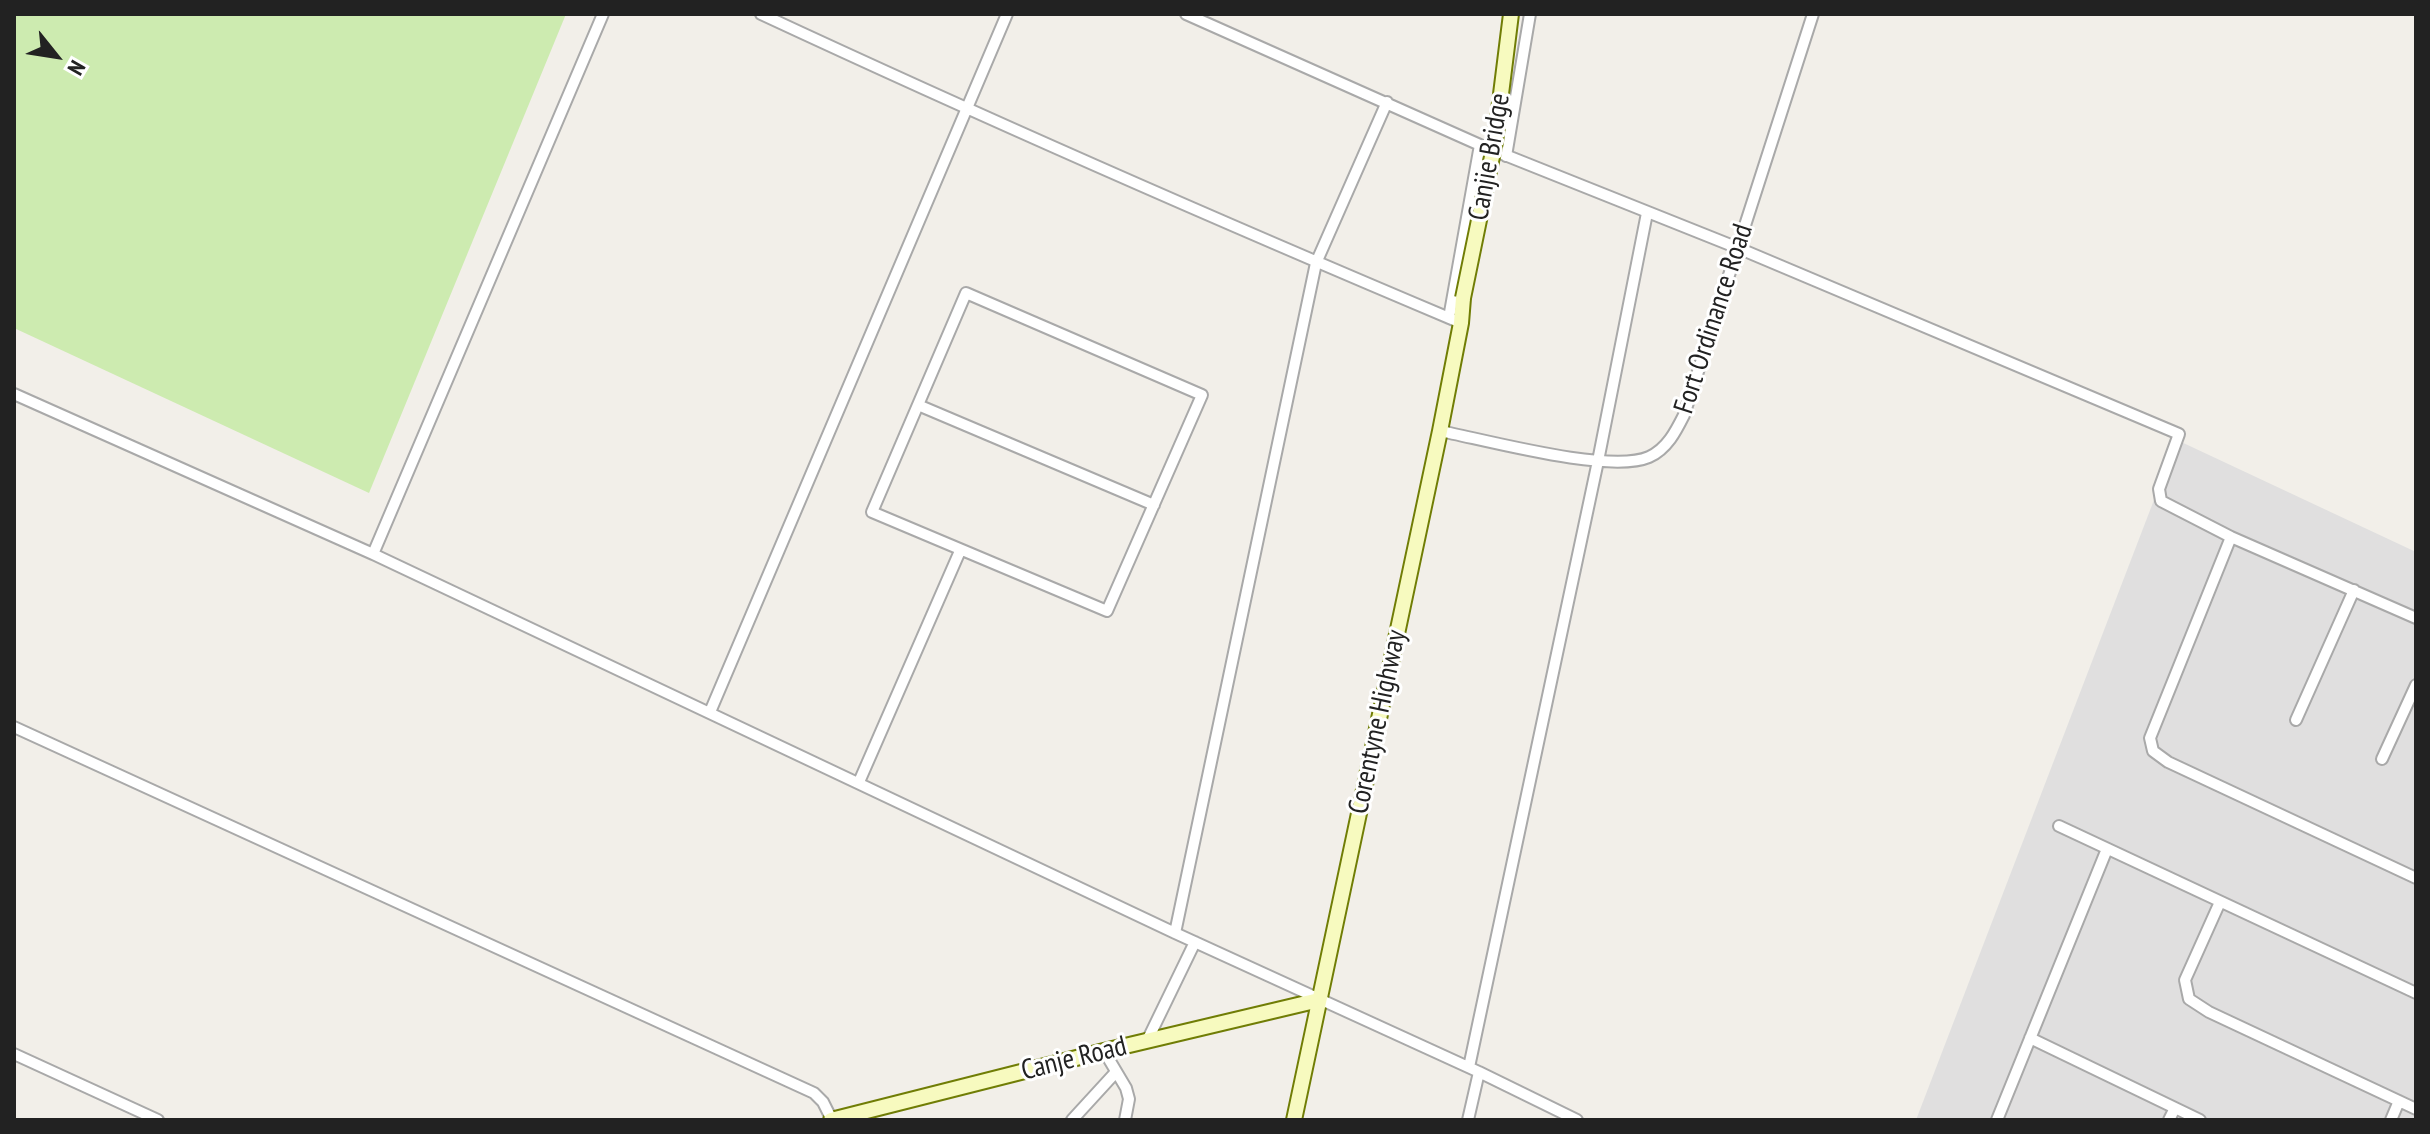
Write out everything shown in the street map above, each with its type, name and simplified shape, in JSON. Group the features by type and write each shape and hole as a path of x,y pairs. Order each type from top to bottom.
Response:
{"main road":[{"name":"Canjie Bridge","path":"1455,320 1463,298 1495,142 1511,14"},
{"name":"Corentyne Highway","path":"1294,1120 1440,431 1455,320"},
{"name":"Canje Road","path":"831,1120 869,1116 1104,1051 1319,1000"}],"street":[{"path":"373,554 603,14"},
{"path":"761,14 966,110 1316,263 1455,320 1480,145"},
{"path":"710,712 1007,14"},
{"path":"1186,14 1506,156 1738,248 2179,434 2159,489 2159,498 2168,506 2416,618"},
{"path":"1506,156 1530,14"},
{"name":"Fort Ordinance Road","path":"1440,431 1598,461 1625,463 1651,456 1673,438 1684,415 1813,14"},
{"path":"1175,933 1316,263 1387,102"},
{"path":"1468,1120 1474,1070 1647,213"},
{"path":"966,293 1202,395 1154,505 1107,611 872,512 966,293"},
{"path":"14,394 373,554 1577,1120"},
{"path":"918,405 1154,505"},
{"path":"2231,537 2150,738 2153,751 2168,762 2416,878"},
{"path":"859,782 960,551"},
{"path":"2296,720 2354,590"},
{"path":"2382,759 2416,685"},
{"path":"14,727 814,1093 823,1102 831,1120"},
{"path":"2059,826 2416,993"},
{"path":"1997,1120 2107,849"},
{"path":"2220,902 2185,980 2189,999 2209,1012 2416,1109"},
{"path":"1147,1041 1195,942"},
{"path":"2030,1038 2200,1120"},
{"path":"1104,1051 1126,1088 1129,1099 1125,1120"},
{"path":"14,1054 158,1120"},
{"path":"1072,1120 1116,1072"},
{"path":"2391,1120 2399,1101"},
{"path":"2169,1120 2175,1108"}],"shaded area":[{"path":"2177,440 2416,552 2416,1120 1916,1120"}],"green space":[{"path":"14,14 566,14 369,493 14,328"}]}
